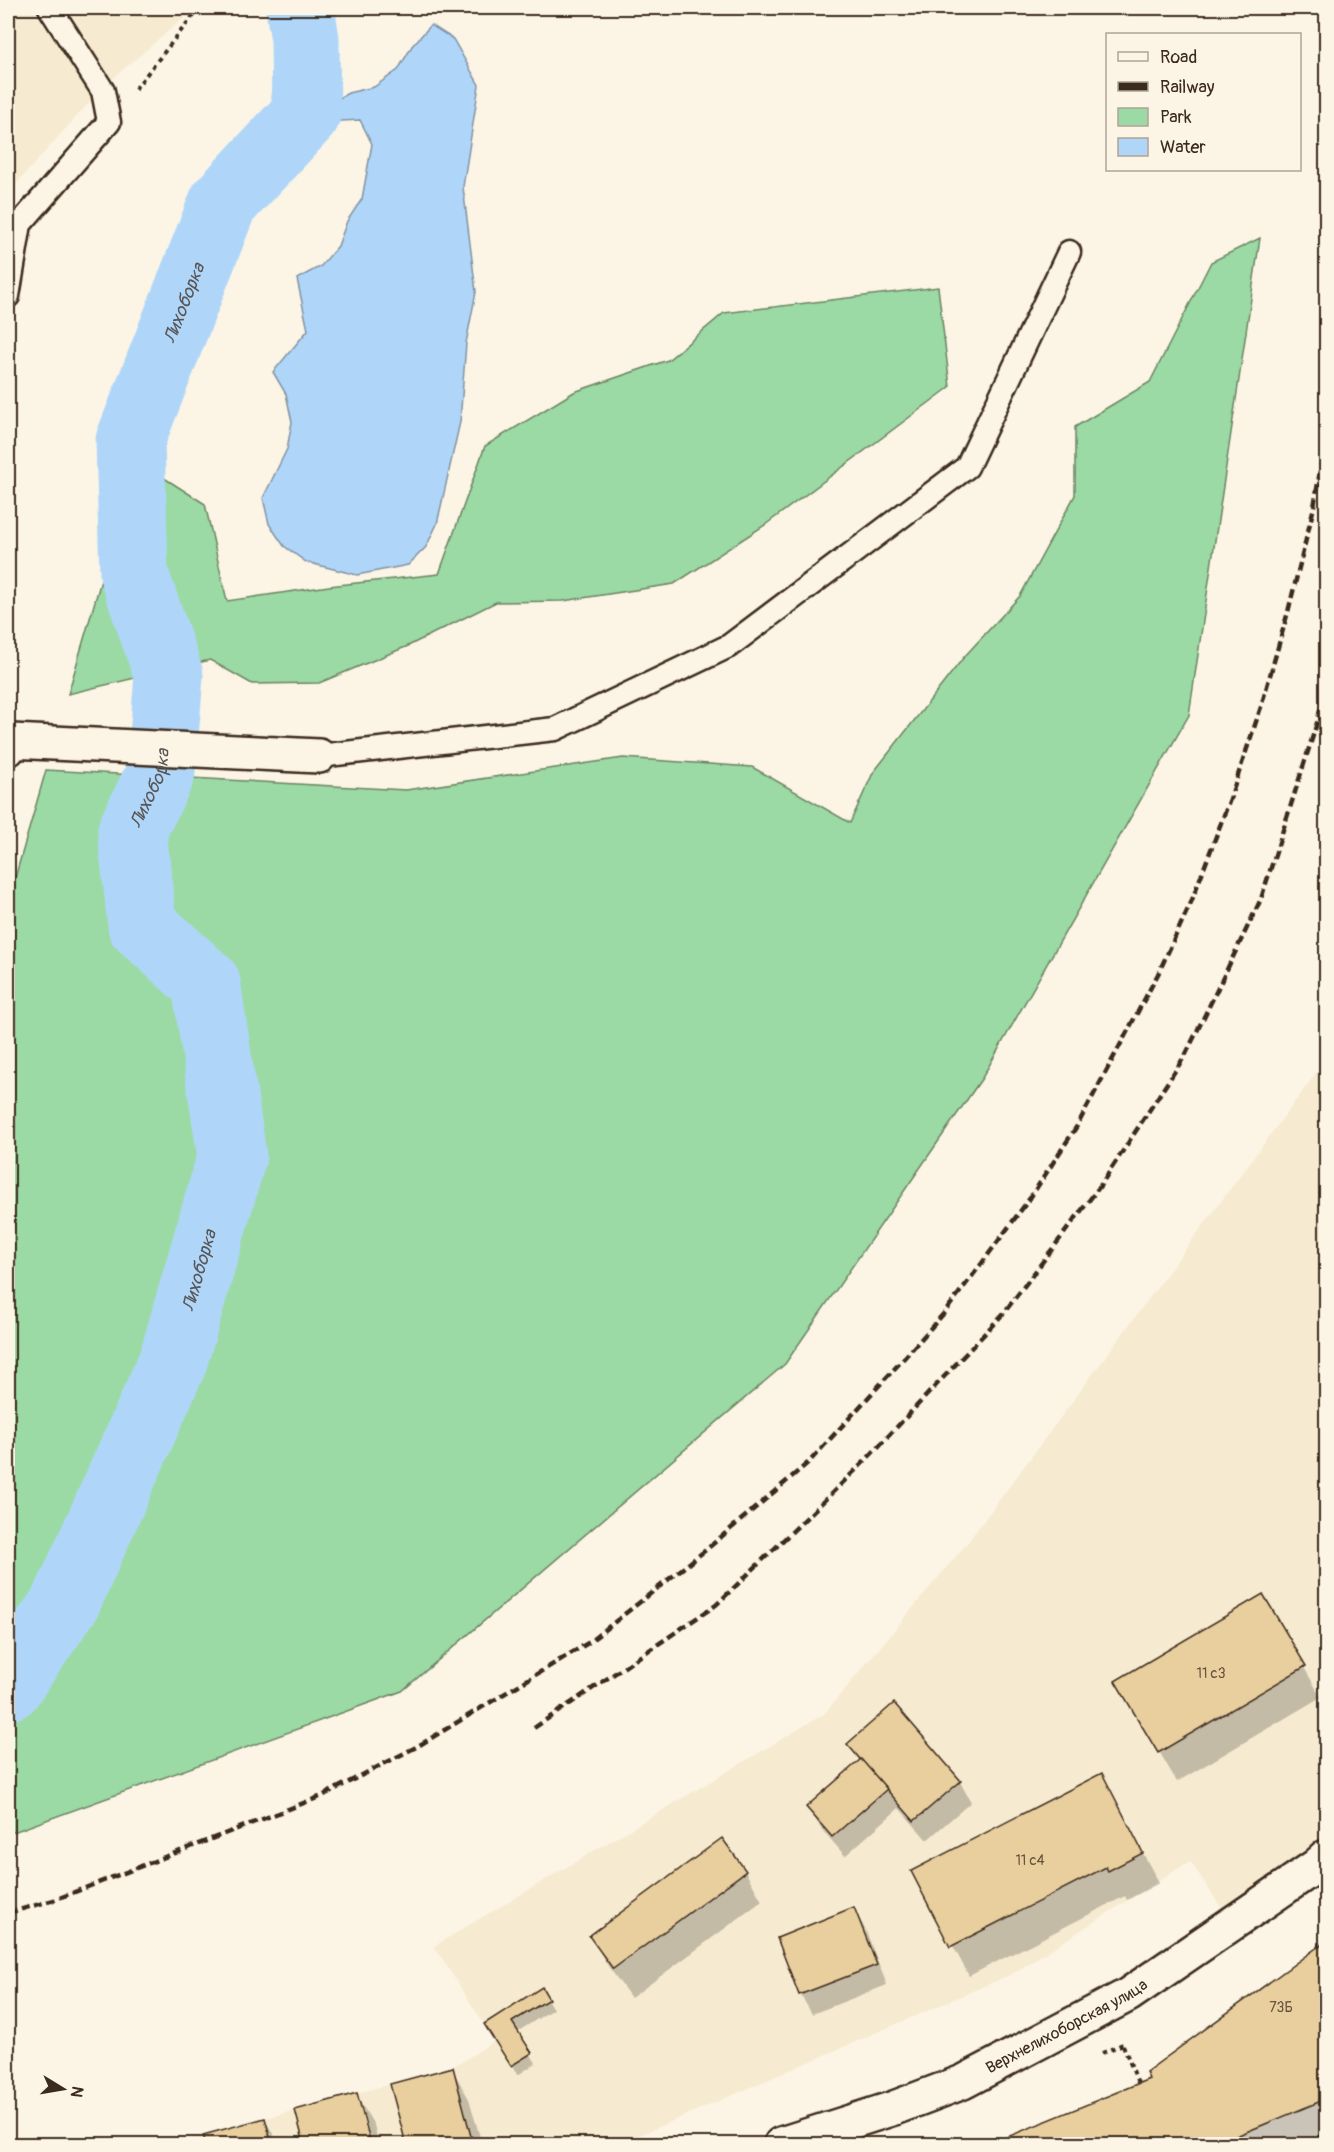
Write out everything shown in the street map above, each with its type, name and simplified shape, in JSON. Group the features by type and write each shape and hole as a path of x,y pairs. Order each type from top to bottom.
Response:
{"street":[{"path":"8,749 12,741 319,756"},
{"name":"Верхнелихоборская улица","path":"781,2145 894,2108 963,2082 1128,1995 1326,1857"}],"lane":[{"path":"8,296 14,230 109,122 102,91 50,8"},
{"path":"319,756 555,729 729,646 967,467 1069,252"}],"path":[{"path":"109,122 192,17 215,8"},
{"path":"243,8 249,10 251,8"},
{"path":"1107,2006 1138,2083"},
{"path":"1301,2145 1326,2134"}],"shaded area":[{"path":"8,8 196,8 120,72 86,106 8,193"},
{"path":"1326,1060 1326,1834 1223,1910 1190,1861 1012,1974 619,2144 178,2144 178,2142 453,2067 495,2041 434,1946 824,1714 968,1542"}],"green space":[{"path":"1260,238 1189,715 982,1078 785,1364 402,1691 8,1834 8,902 46,770 406,790 623,758 752,767 850,823 873,773 964,657 1020,596 1075,495 1075,427 1150,382 1211,262"},
{"path":"938,287 950,387 765,525 674,584 563,601 496,602 408,646 319,683 252,684 210,660 68,694 136,460 205,504 227,601 329,586 439,574 485,446 574,392 668,360 724,313"}],"water":[{"path":"431,25 453,39 479,85 463,187 476,292 466,343 460,422 437,524 426,547 408,565 357,575 306,562 284,546 269,524 263,498 287,449 292,422 286,394 273,372 308,330 297,279 321,266 338,246 347,221 362,199 372,144 360,120 324,122 329,104 348,93 374,87 398,70 412,46"}],"building":[{"path":"1263,1594 1306,1666 1158,1753 1115,1681"},
{"path":"894,1703 961,1781 914,1821 847,1744"},
{"path":"861,1759 887,1789 832,1837 806,1807"},
{"path":"1102,1773 1143,1853 1108,1871 1106,1867 950,1947 911,1871"},
{"path":"722,1838 746,1871 613,1969 589,1936"},
{"path":"854,1907 877,1965 799,1995 777,1938"},
{"path":"1326,1941 1326,2099 1217,2144 990,2144 1149,2079 1146,2072"},
{"path":"542,1987 549,1999 512,2022 532,2053 511,2066 484,2024"},
{"path":"453,2067 473,2144 406,2144 390,2084"},
{"path":"357,2093 371,2144 304,2144 295,2110"},
{"path":"265,2118 272,2144 206,2144 203,2135"}],"waterway":[{"name":"Лихоборка","path":"8,1686 66,1602 173,1361 232,1156 206,983 142,925 132,831 161,772 169,676 134,574 130,441 223,203 306,114 305,39 300,8"}],"railway":[{"path":"8,1913 54,1900 322,1796 418,1746 588,1643 707,1549 809,1462 897,1366 945,1312 1030,1198 1077,1126 1158,974 1192,900 1261,707 1314,507 1326,435"},
{"path":"534,1728 716,1605 863,1463 1003,1314 1100,1186 1186,1054 1261,899 1317,723 1326,685"}]}
